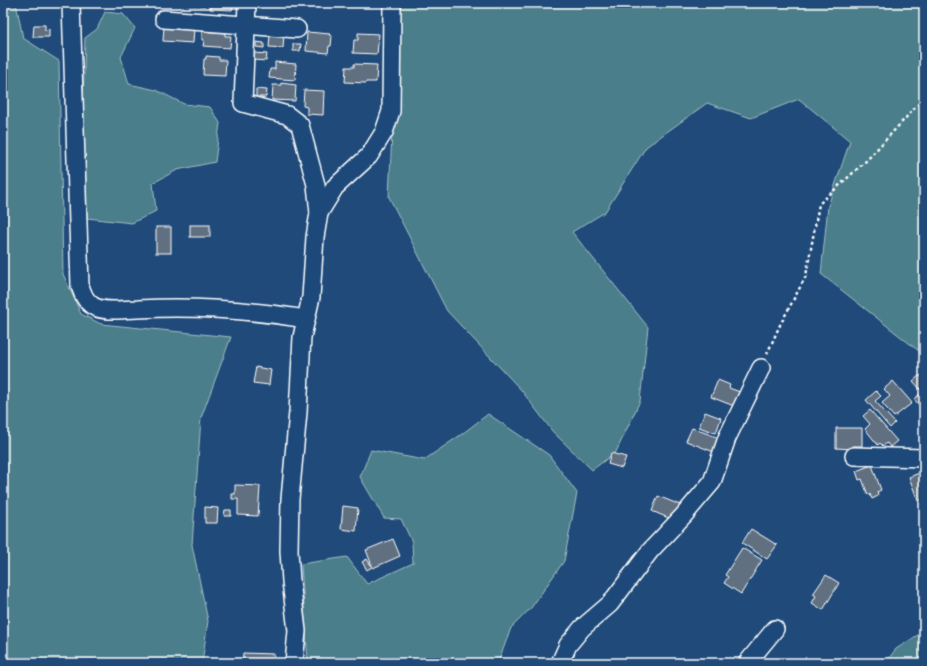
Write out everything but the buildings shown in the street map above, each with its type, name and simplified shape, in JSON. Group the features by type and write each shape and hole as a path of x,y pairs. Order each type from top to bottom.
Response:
{"street":[{"path":"71,3 80,286 84,298 93,306 107,310 189,308 275,314 306,319"},
{"path":"247,3 243,103 287,115 300,125 316,185 319,213 315,237 311,297 302,337 298,412 290,498 291,581 297,631 294,663"},
{"path":"319,213 336,187 369,156 384,132 391,111 392,3"},
{"path":"164,19 297,29"},
{"path":"560,663 568,645 582,628 610,604 650,551 684,515 712,482 728,438 761,368"},
{"path":"854,456 924,458"},
{"path":"747,663 775,629"}],"path":[{"path":"761,368 780,325 806,276 819,204 867,160 924,98"}],"green space":[{"path":"3,3 16,3 23,38 59,61 63,274 81,314 101,324 231,337 201,418 192,545 208,621 202,663 3,663"},
{"path":"398,3 924,3 924,355 821,274 828,206 850,141 799,99 751,118 707,103 646,147 605,212 572,232 648,327 640,401 616,452 592,470 553,432 522,391 447,311 389,197"},
{"path":"105,12 123,14 135,28 121,57 129,84 156,90 184,104 210,107 220,123 215,162 177,170 153,183 156,211 132,223 87,218 82,138 85,38 97,29"},
{"path":"488,414 549,455 577,493 564,561 531,608 511,628 498,663 308,663 301,564 347,557 367,584 413,563 412,542 401,519 384,518 360,477 371,450 424,460"},
{"path":"924,631 924,663 885,663 896,649"}]}
